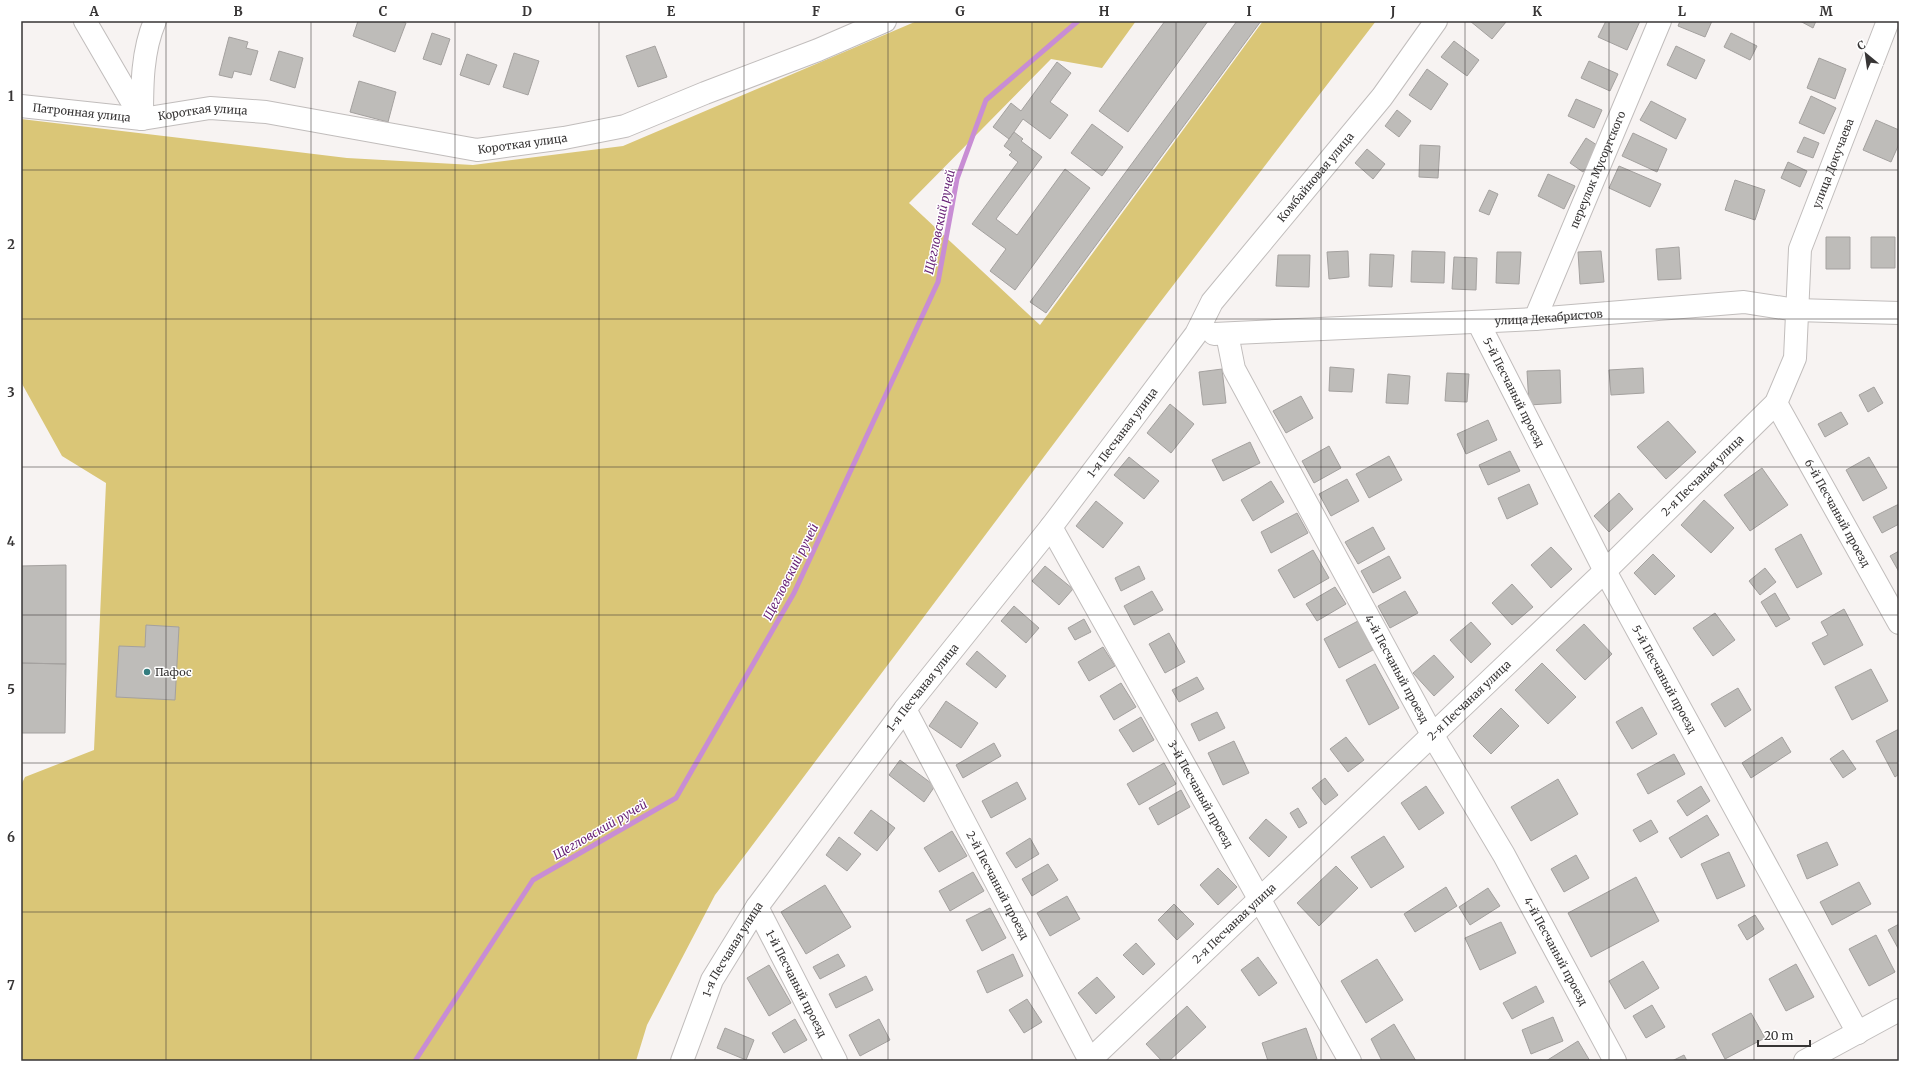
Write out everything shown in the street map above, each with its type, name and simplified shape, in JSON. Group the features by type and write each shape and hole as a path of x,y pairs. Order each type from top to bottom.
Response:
{"street":[{"path":"85,21 142,119"},
{"path":"142,119 142,80 151,29 155,21"},
{"name":"Короткая улица","path":"142,119 210,108 266,112 477,150 564,138 625,126 705,93 818,50 885,21"},
{"name":"Комбайновая улица","path":"1196,334 1212,302 1382,98 1436,21"},
{"name":"переулок Мусоргского","path":"1535,319 1660,21"},
{"name":"улица Докучаева","path":"1796,310 1800,249 1888,21"},
{"name":"Патронная улица","path":"21,106 142,119"},
{"name":"улица Декабристов","path":"1196,334 1227,334 1535,319 1744,302 1796,310 1899,313"},
{"name":"2-я Песчаная улица","path":"1089,1061 1258,899 1433,736 1606,571 1776,403 1795,358 1796,310"},
{"name":"5-й Песчаный проезд","path":"1478,322 1606,571 1858,1033"},
{"name":"1-я Песчаная улица","path":"682,1061 712,980 757,907 905,709 1051,527 1196,334"},
{"name":"4-й Песчаный проезд","path":"1227,334 1234,369 1433,736 1504,855 1615,1061"},
{"name":"6-й Песчаный проезд","path":"1776,403 1899,623"},
{"name":"3-й Песчаный проезд","path":"1051,527 1350,1061"},
{"name":"2-й Песчаный проезд","path":"905,709 1089,1061"},
{"name":"1-й Песчаный проезд","path":"757,907 836,1061"},
{"path":"1805,1061 1899,1010"}],"shaded area":[{"path":"917,21 1136,21 1102,68 1051,59 909,203 1040,325 1263,21 1376,21 1158,305 715,895 647,1025 636,1061 21,1061 21,785 25,777 94,750 106,483 62,456 21,382 21,119 347,158 473,165 623,146"}],"building":[{"path":"358,21 400,21 406,23 395,52 353,36"},
{"path":"1165,21 1208,21 1128,132 1099,111"},
{"path":"1237,21 1261,21 1046,313 1030,302"},
{"path":"1470,21 1505,21 1506,22 1492,39"},
{"path":"1606,21 1640,21 1627,50 1598,37"},
{"path":"1680,21 1712,21 1705,37 1678,26"},
{"path":"1800,21 1816,21 1813,28"},
{"path":"432,33 450,39 441,65 423,59"},
{"path":"1731,33 1757,46 1750,60 1724,47"},
{"path":"229,37 248,42 246,48 258,51 251,75 234,71 232,78 219,75"},
{"path":"1454,41 1479,60 1467,76 1441,57"},
{"path":"655,46 667,77 638,87 626,56"},
{"path":"1676,46 1705,60 1696,79 1667,65"},
{"path":"279,51 303,58 295,88 270,80"},
{"path":"514,53 539,61 528,95 503,87"},
{"path":"467,54 497,65 489,85 460,75"},
{"path":"1819,58 1846,69 1835,99 1807,88"},
{"path":"1589,61 1618,74 1610,91 1581,78"},
{"path":"1057,62 1071,73 1050,102 1068,115 1050,139 1023,119 1009,139 993,127 1011,103 1021,111"},
{"path":"1427,69 1448,84 1431,110 1409,95"},
{"path":"359,81 396,92 388,122 350,112"},
{"path":"1811,96 1836,108 1824,134 1799,123"},
{"path":"1576,99 1602,110 1594,128 1568,116"},
{"path":"1651,101 1686,119 1676,139 1640,120"},
{"path":"1397,110 1411,121 1399,137 1385,126"},
{"path":"1876,120 1899,130 1899,144 1891,162 1863,150"},
{"path":"1092,124 1123,147 1102,176 1071,153"},
{"path":"1014,132 1023,139 1021,141 1042,157 996,219 1017,235 1065,169 1090,188 1015,290 990,271 1006,249 972,224 1018,162 1009,155 1012,152 1004,146"},
{"path":"1633,133 1667,149 1657,172 1622,156"},
{"path":"1804,137 1819,143 1813,158 1797,152"},
{"path":"1586,138 1600,147 1583,172 1570,163"},
{"path":"1420,145 1440,146 1438,178 1419,177"},
{"path":"1367,149 1385,164 1373,179 1355,163"},
{"path":"1788,162 1807,171 1800,187 1781,178"},
{"path":"1619,166 1661,184 1650,207 1609,188"},
{"path":"1548,174 1575,186 1564,209 1538,196"},
{"path":"1735,180 1765,190 1755,220 1725,210"},
{"path":"1489,190 1498,194 1489,215 1479,211"},
{"path":"1826,237 1850,237 1850,269 1826,269"},
{"path":"1871,237 1895,237 1895,268 1871,268"},
{"path":"1679,247 1681,279 1658,280 1656,249"},
{"path":"1348,251 1349,277 1329,279 1327,252"},
{"path":"1412,251 1445,252 1444,283 1411,282"},
{"path":"1601,251 1604,282 1580,284 1578,252"},
{"path":"1497,252 1521,252 1519,284 1496,283"},
{"path":"1370,254 1394,255 1392,287 1369,286"},
{"path":"1278,255 1310,255 1309,287 1276,286"},
{"path":"1454,257 1477,258 1476,290 1452,289"},
{"path":"1330,367 1354,369 1352,392 1329,391"},
{"path":"1643,368 1644,393 1611,395 1609,370"},
{"path":"1222,369 1226,403 1203,405 1199,372"},
{"path":"1560,370 1561,403 1529,405 1527,371"},
{"path":"1447,373 1469,374 1467,402 1445,401"},
{"path":"1388,374 1410,376 1408,404 1386,403"},
{"path":"1874,387 1883,403 1868,412 1859,395"},
{"path":"1301,396 1313,418 1286,433 1273,411"},
{"path":"1170,404 1194,424 1171,453 1147,433"},
{"path":"1841,412 1848,424 1825,437 1818,424"},
{"path":"1488,420 1497,440 1466,454 1457,434"},
{"path":"1668,421 1696,452 1666,479 1637,447"},
{"path":"1250,442 1260,463 1223,481 1212,460"},
{"path":"1329,446 1341,468 1314,483 1302,461"},
{"path":"1510,451 1520,471 1488,485 1479,465"},
{"path":"1389,456 1402,480 1369,498 1356,474"},
{"path":"1129,457 1159,481 1144,499 1114,475"},
{"path":"1869,457 1887,488 1863,501 1846,470"},
{"path":"1762,468 1788,505 1750,531 1724,495"},
{"path":"1347,479 1359,501 1331,516 1319,494"},
{"path":"1271,481 1284,502 1253,521 1241,500"},
{"path":"1529,484 1538,504 1507,519 1498,498"},
{"path":"1619,493 1633,509 1609,532 1594,516"},
{"path":"1704,500 1734,528 1711,553 1681,525"},
{"path":"1096,501 1123,523 1103,548 1076,526"},
{"path":"1899,504 1899,524 1882,533 1873,517"},
{"path":"1297,513 1308,533 1271,553 1261,532"},
{"path":"1373,527 1385,549 1358,564 1345,542"},
{"path":"1801,534 1822,574 1797,588 1775,549"},
{"path":"1551,547 1572,569 1551,588 1531,565"},
{"path":"1313,550 1329,578 1294,598 1278,570"},
{"path":"1899,551 1899,572 1890,556"},
{"path":"1653,554 1675,576 1655,595 1634,573"},
{"path":"1389,556 1401,578 1373,593 1361,571"},
{"path":"66,565 66,664 21,663 21,566"},
{"path":"1045,566 1073,589 1059,605 1032,581"},
{"path":"1139,566 1145,579 1121,591 1115,578"},
{"path":"1765,568 1776,582 1760,595 1749,581"},
{"path":"1512,584 1533,607 1512,625 1492,603"},
{"path":"1335,587 1346,604 1317,621 1306,604"},
{"path":"1152,591 1163,610 1134,625 1124,606"},
{"path":"1405,591 1418,613 1390,628 1378,606"},
{"path":"1775,593 1790,619 1776,627 1761,602"},
{"path":"1014,606 1039,628 1026,643 1001,621"},
{"path":"1844,609 1863,645 1824,665 1812,643 1828,635 1821,622"},
{"path":"1715,613 1735,640 1713,656 1693,628"},
{"path":"1084,619 1091,632 1075,640 1068,628"},
{"path":"1358,621 1373,650 1339,668 1324,639"},
{"path":"1471,622 1491,644 1471,663 1450,640"},
{"path":"1584,624 1612,654 1585,680 1556,650"},
{"name":"Пафос","path":"146,625 179,627 175,700 116,697 119,646 145,647"},
{"path":"1169,633 1185,662 1165,673 1149,644"},
{"path":"1103,647 1115,666 1089,681 1078,662"},
{"path":"977,651 1006,676 996,688 966,664"},
{"path":"1434,655 1454,677 1434,696 1413,673"},
{"path":"21,663 66,664 65,733 21,733"},
{"path":"1542,663 1576,697 1548,724 1515,690"},
{"path":"1375,664 1399,708 1369,725 1346,680"},
{"path":"1871,669 1888,701 1852,720 1835,687"},
{"path":"1197,677 1204,689 1179,702 1172,690"},
{"path":"1121,683 1136,707 1114,720 1100,696"},
{"path":"1738,688 1751,710 1725,727 1711,704"},
{"path":"946,701 978,723 961,748 929,726"},
{"path":"1642,707 1657,734 1632,749 1616,722"},
{"path":"1501,708 1519,726 1491,754 1473,736"},
{"path":"1217,712 1225,728 1199,741 1191,724"},
{"path":"1141,717 1154,740 1133,752 1119,730"},
{"path":"1899,729 1899,774 1895,777 1876,741"},
{"path":"1346,737 1364,760 1348,772 1330,749"},
{"path":"1782,737 1791,752 1751,778 1742,763"},
{"path":"1234,741 1249,773 1223,785 1208,753"},
{"path":"994,743 1001,756 963,778 956,765"},
{"path":"1843,750 1856,769 1843,778 1830,759"},
{"path":"1674,754 1685,774 1648,794 1637,774"},
{"path":"900,760 935,786 924,802 889,775"},
{"path":"1164,763 1176,784 1139,805 1127,784"},
{"path":"1325,778 1338,795 1325,805 1312,788"},
{"path":"1558,779 1578,814 1531,841 1511,807"},
{"path":"1017,782 1026,799 991,818 982,801"},
{"path":"1426,786 1444,813 1419,830 1401,803"},
{"path":"1701,786 1710,801 1687,816 1677,801"},
{"path":"1181,790 1190,807 1158,825 1149,808"},
{"path":"1298,808 1307,823 1299,828 1290,813"},
{"path":"871,810 895,828 877,851 854,833"},
{"path":"1707,815 1719,835 1681,858 1669,838"},
{"path":"1266,819 1287,837 1269,857 1249,838"},
{"path":"1651,820 1658,832 1640,842 1633,830"},
{"path":"952,831 967,856 939,872 924,848"},
{"path":"1384,836 1404,867 1371,888 1351,857"},
{"path":"839,837 861,854 847,871 826,855"},
{"path":"1030,838 1039,854 1016,868 1006,853"},
{"path":"1827,842 1838,865 1807,879 1797,855"},
{"path":"1729,852 1745,886 1717,899 1701,864"},
{"path":"1576,855 1589,878 1564,892 1551,869"},
{"path":"1048,864 1058,880 1032,896 1022,879"},
{"path":"1336,866 1358,888 1319,926 1297,903"},
{"path":"1218,868 1237,887 1218,905 1200,885"},
{"path":"973,872 984,891 950,911 939,891"},
{"path":"1636,877 1659,921 1591,957 1568,913"},
{"path":"1859,882 1871,904 1832,925 1820,902"},
{"path":"825,885 851,927 806,954 781,912"},
{"path":"1446,887 1457,906 1415,932 1404,914"},
{"path":"1488,888 1500,906 1470,925 1459,907"},
{"path":"1067,896 1080,919 1050,936 1037,913"},
{"path":"1174,904 1194,924 1177,940 1158,920"},
{"path":"990,908 1006,938 982,951 966,920"},
{"path":"1755,915 1764,929 1747,940 1738,925"},
{"path":"1501,922 1516,953 1480,970 1465,938"},
{"path":"1899,924 1899,950 1888,930"},
{"path":"1876,935 1895,972 1869,986 1849,949"},
{"path":"1136,943 1155,964 1143,975 1123,955"},
{"path":"838,954 845,966 820,979 813,967"},
{"path":"1013,954 1023,976 987,993 977,971"},
{"path":"1258,957 1277,983 1259,996 1241,970"},
{"path":"1377,959 1403,1000 1366,1023 1341,981"},
{"path":"1643,961 1659,988 1625,1009 1609,981"},
{"path":"1796,964 1814,997 1786,1011 1769,979"},
{"path":"769,965 791,1003 769,1016 747,978"},
{"path":"866,976 873,990 836,1008 829,994"},
{"path":"1097,977 1115,997 1096,1014 1078,993"},
{"path":"1536,986 1544,1002 1512,1019 1503,1003"},
{"path":"1027,999 1042,1022 1024,1033 1009,1010"},
{"path":"1652,1005 1665,1027 1646,1038 1633,1016"},
{"path":"1187,1006 1206,1027 1169,1061 1162,1061 1146,1044"},
{"path":"1751,1013 1765,1038 1725,1059 1712,1034"},
{"path":"1553,1017 1563,1041 1531,1054 1522,1030"},
{"path":"795,1019 807,1040 784,1053 772,1033"},
{"path":"879,1019 890,1040 860,1056 849,1035"},
{"path":"1394,1024 1416,1061 1382,1061 1371,1039"},
{"path":"725,1028 754,1040 746,1060 717,1048"},
{"path":"1306,1028 1317,1059 1311,1061 1268,1061 1262,1043"},
{"path":"1578,1041 1590,1061 1546,1061"},
{"path":"1684,1055 1687,1061 1672,1061"}],"waterway":[{"name":"Щегловский ручей","path":"415,1061 533,880 676,798 794,593 938,282 957,179 986,100 1078,21"}],"place":[{"name":"Пафос","path":"147,672"}]}
